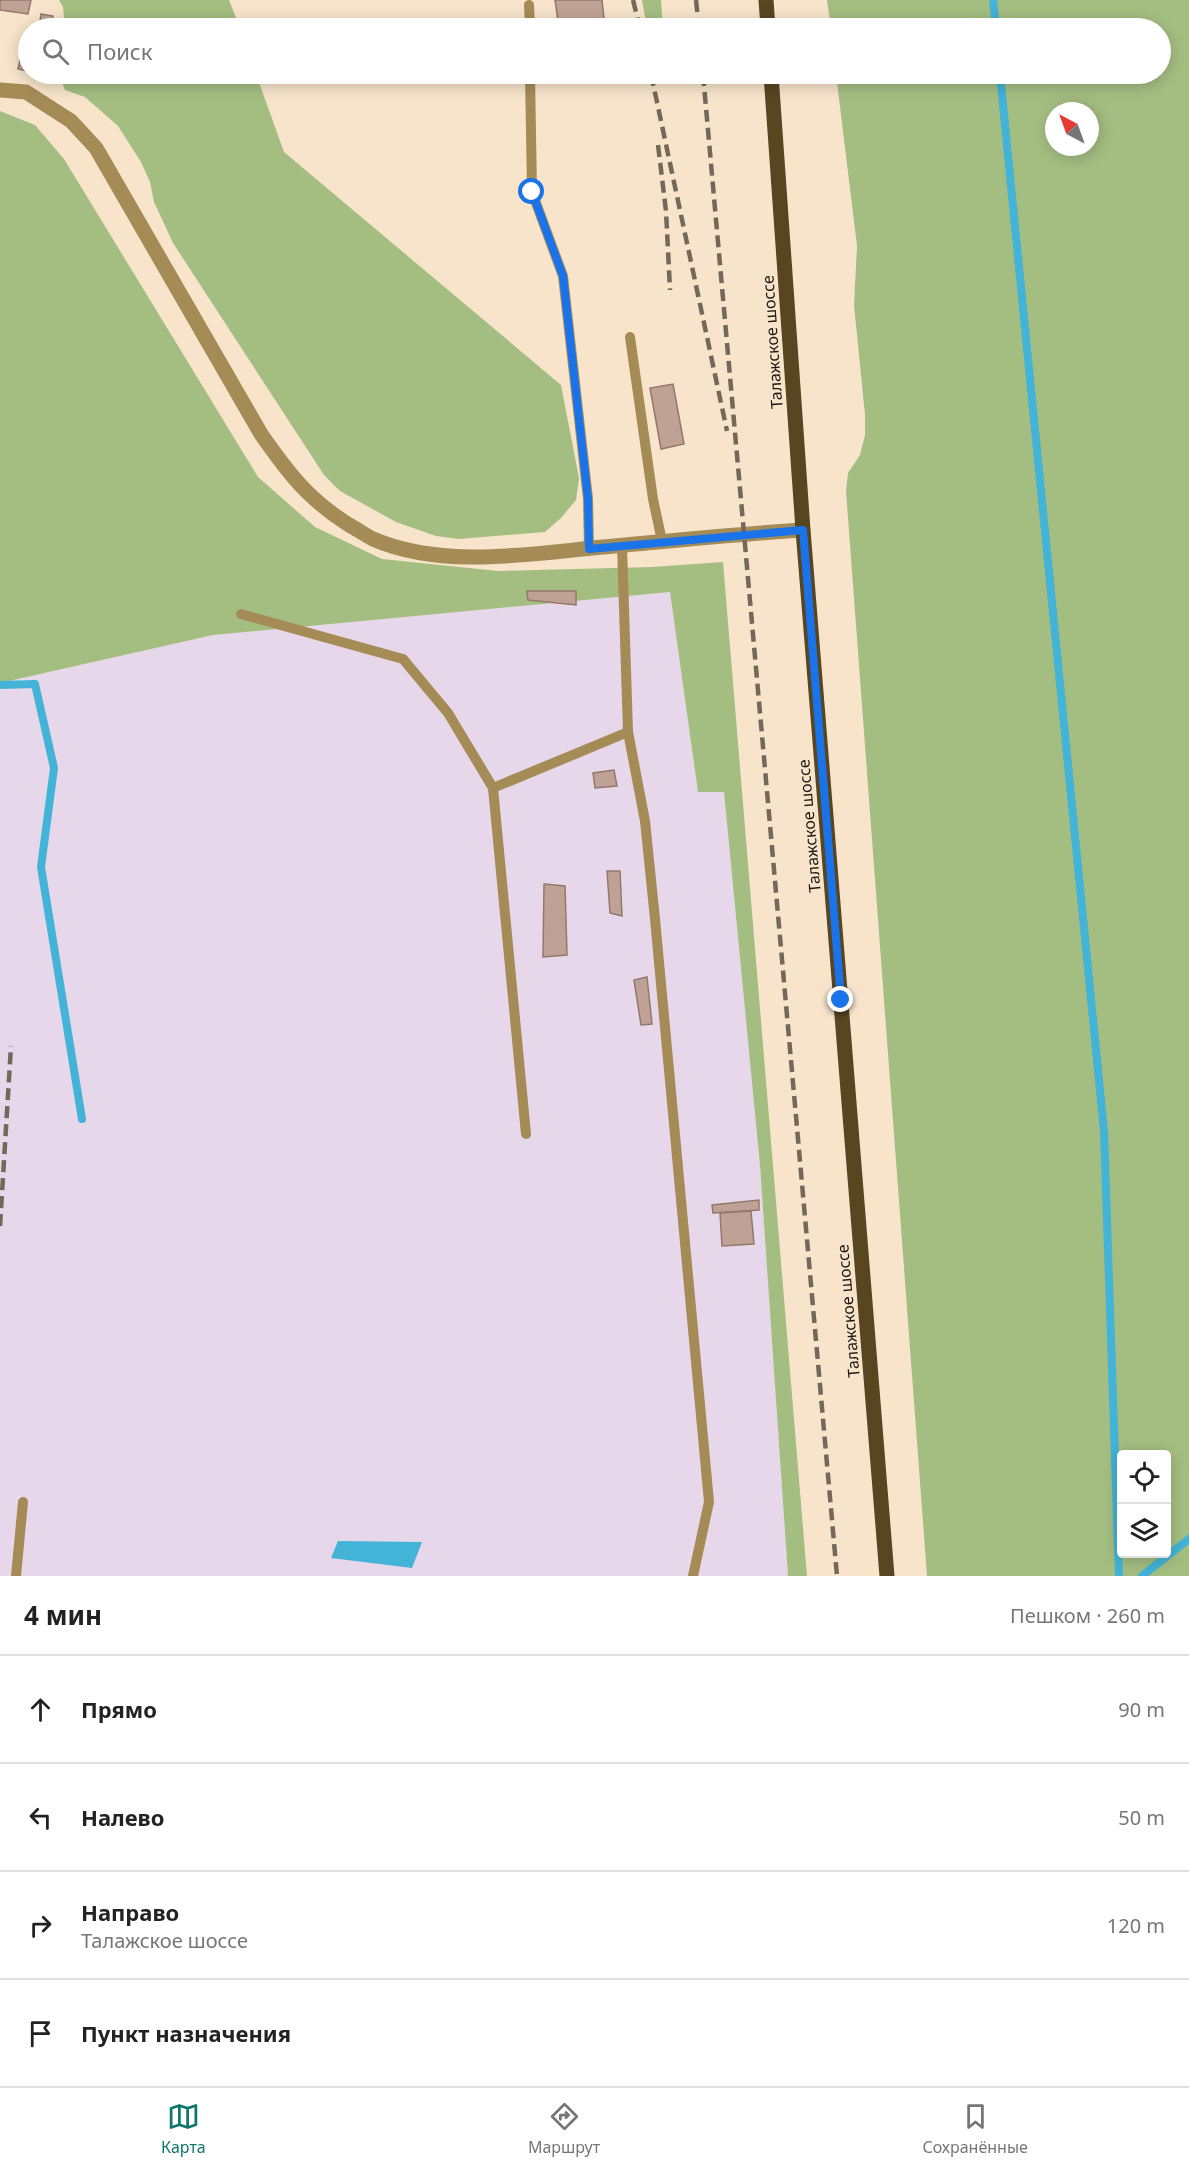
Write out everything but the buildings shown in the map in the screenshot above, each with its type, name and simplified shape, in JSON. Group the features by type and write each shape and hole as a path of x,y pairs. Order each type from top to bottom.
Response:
{"main road":[{"path":"766,0 767,18"},
{"name":"Талажское шоссе","path":"772,84 803,530 887,1576"}],"street":[{"path":"0,90 26,92 71,121 96,148 261,434 304,491 325,510 372,539 423,555 511,556 803,530"}],"lane":[{"path":"529,5 530,18"},
{"path":"530,84 532,192 563,276 588,499 589,549"},
{"path":"630,337 653,499 662,541"},
{"path":"622,546 628,732 645,821 709,1502 693,1576"},
{"path":"241,614 403,659 448,713 493,788 526,1134"},
{"path":"493,788 628,732"},
{"path":"16,1576 23,1502"}],"shaded area":[{"path":"670,592 698,791 724,791 760,1165 788,1576 0,1576 0,683 213,635"}],"green space":[{"path":"59,0 229,0 236,18 64,18 63,7"},
{"path":"642,0 661,0 662,18 645,18"},
{"path":"827,0 1189,0 1189,1576 927,1576 846,491 848,473 860,455 865,435 854,305 857,246 837,84 1171,84 1171,18 830,18"},
{"path":"63,84 260,84 284,152 561,385 579,478 576,500 545,532 459,539 436,536 396,522 340,491 324,475 173,243 154,202 150,182 141,162 118,126 85,97 65,90"},
{"path":"0,111 35,125 64,159 258,477 315,527 382,559 498,571 652,567 723,562 807,1576 788,1576 760,1165 724,792 698,792 670,592 213,635 0,683"}],"water":[{"path":"338,1541 422,1542 412,1568 331,1558"}],"waterway":[{"path":"993,0 995,18"},
{"path":"1001,84 1104,1131 1119,1576"},
{"path":"0,685 35,684 54,768 41,867 82,1119"},
{"path":"1142,1576 1189,1539"}],"railway":[{"path":"633,0 638,18"},
{"path":"696,0 698,18"},
{"path":"653,84 727,431"},
{"path":"704,84 837,1576"},
{"path":"658,145 666,211 670,290"},
{"path":"0,1226 11,1046"}],"route":[{"path":"532,192 563,276 588,499 589,549 803,530 841,1000"}]}
